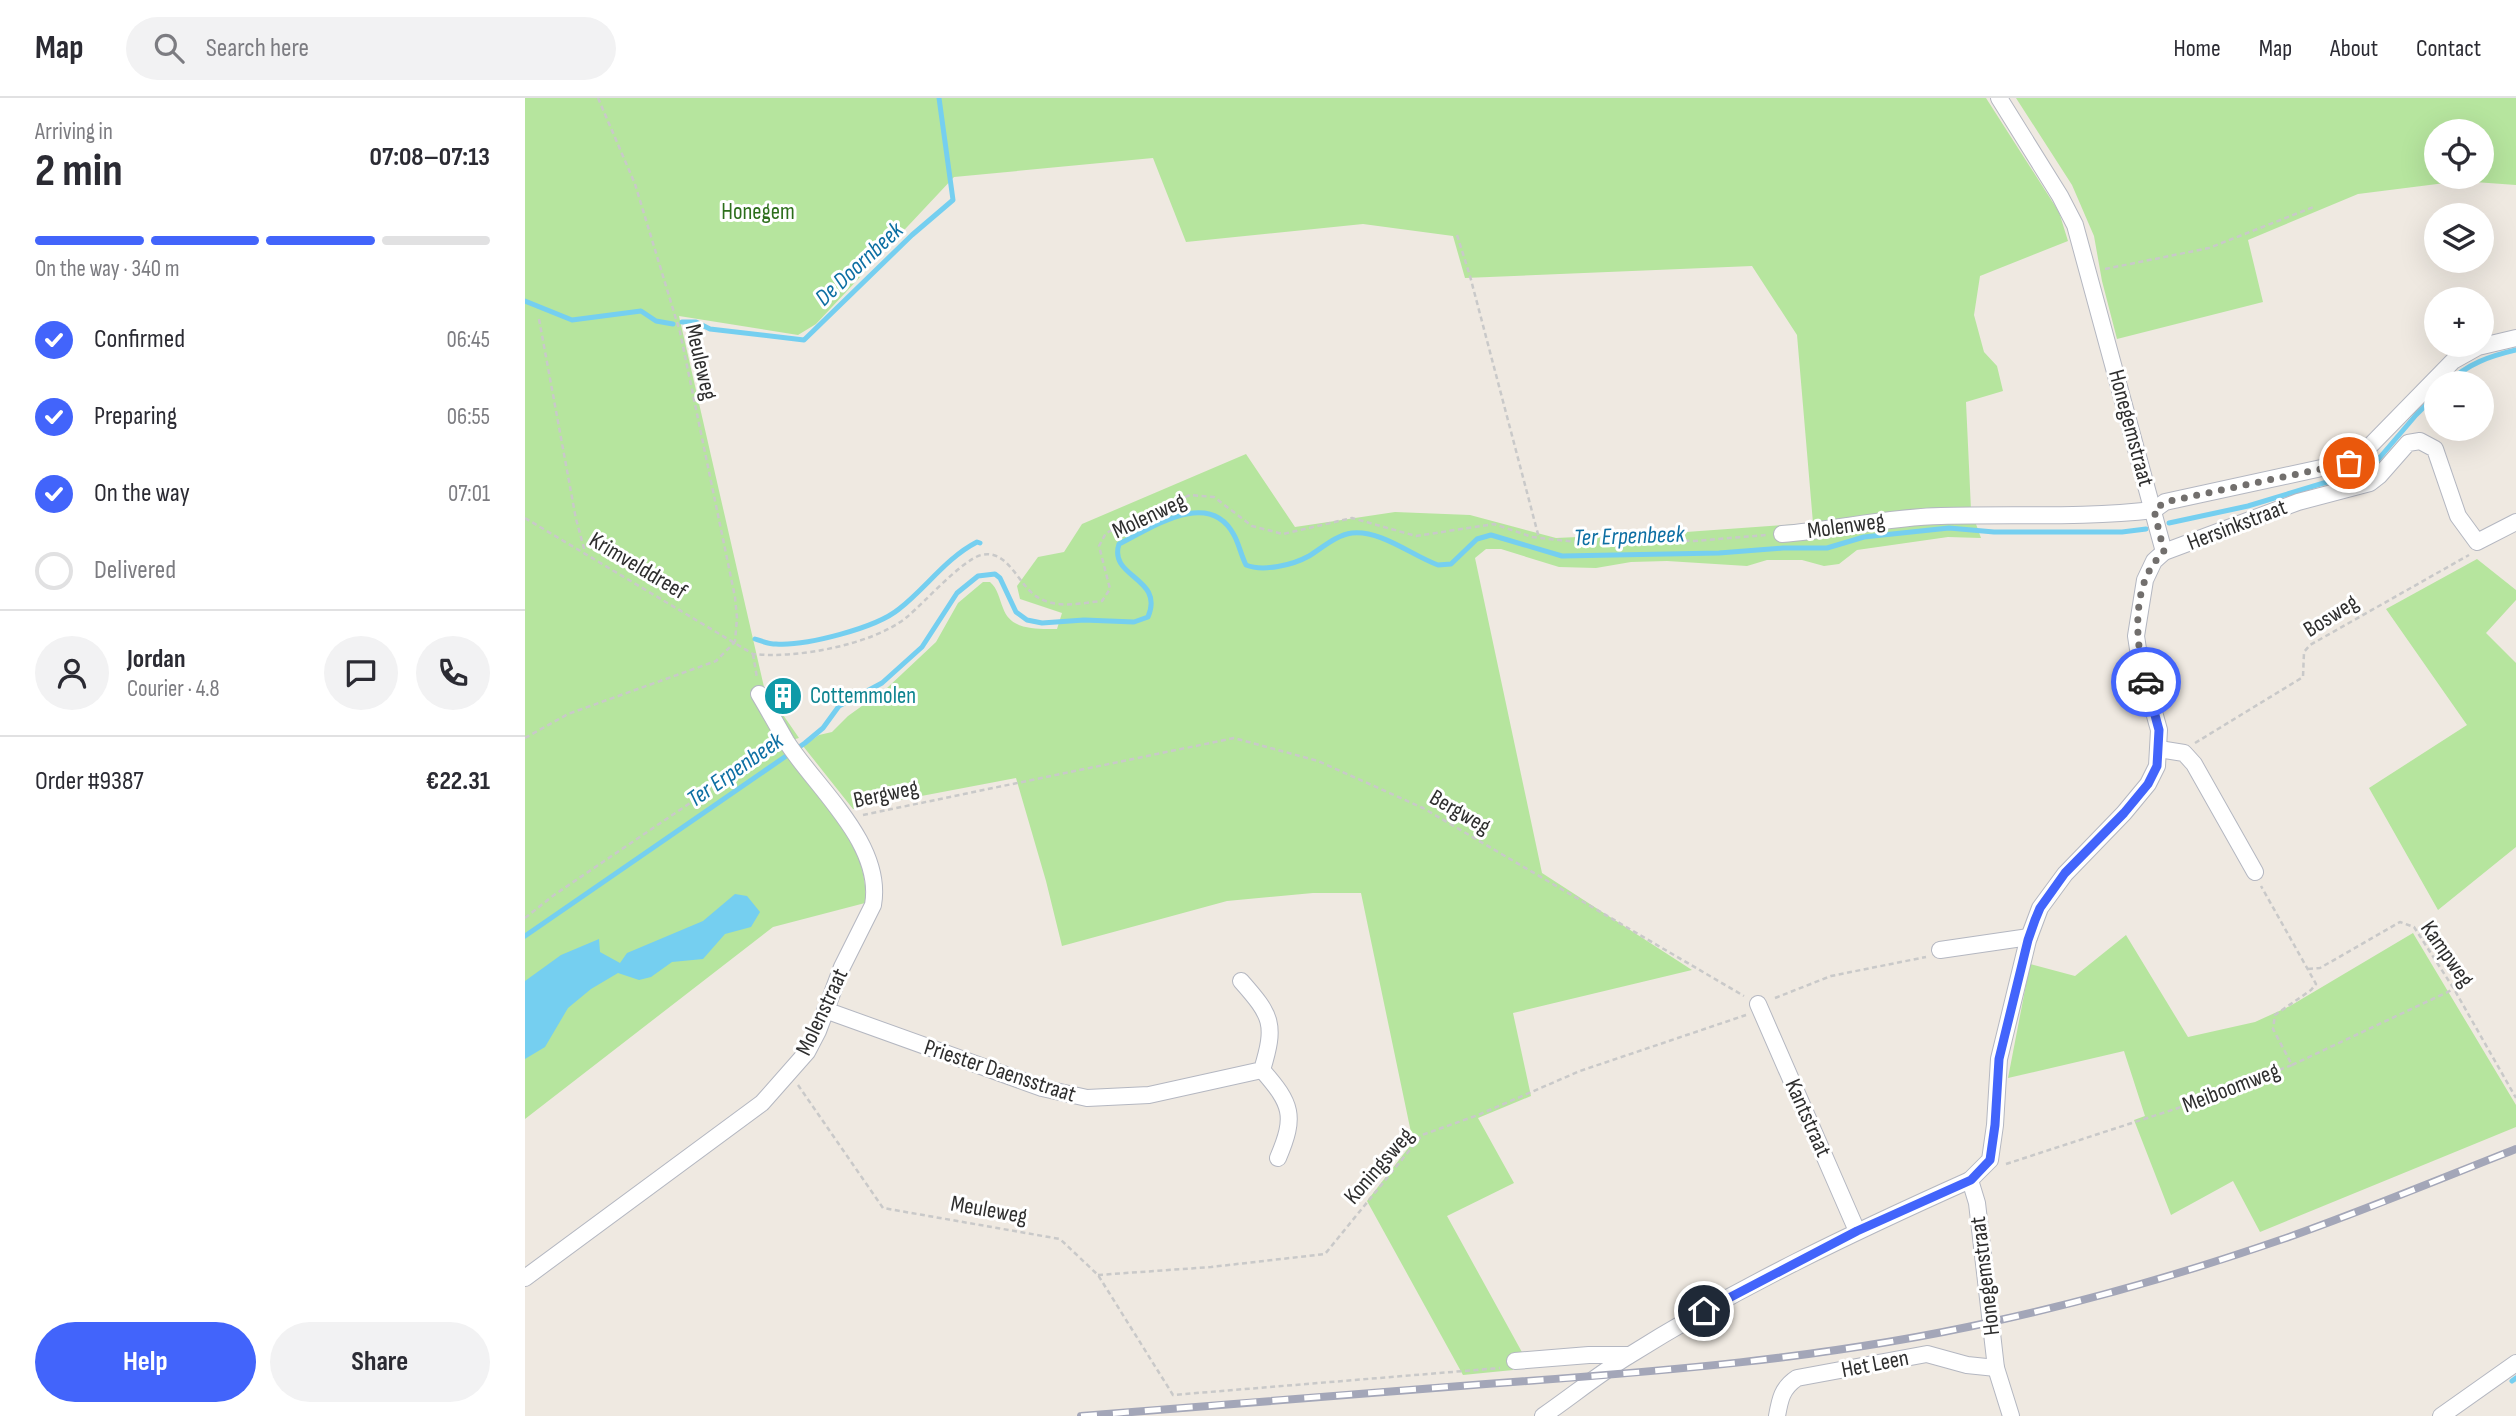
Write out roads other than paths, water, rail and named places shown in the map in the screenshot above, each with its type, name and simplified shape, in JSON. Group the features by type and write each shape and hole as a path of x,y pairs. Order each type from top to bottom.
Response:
{"street":[{"name":"Honegemstraat","path":"1999,98 2075,225 2164,552"},
{"name":"Molenweg","path":"1782,534 1928,516 2065,516 2154,510 2165,502 2349,463 2364,452 2453,361 2478,347 2516,338"},
{"name":"Hersinkstraat","path":"2164,552 2298,502 2370,483 2379,477 2408,443 2420,441 2435,449 2458,516 2477,542 2516,522"},
{"path":"1543,1416 1629,1355 1704,1311 1857,1231 1971,1180 1990,1160 1999,1059 2029,937 2040,908 2065,873 2124,813 2148,784 2157,766 2159,730 2140,662 2136,636 2145,580 2154,561 2164,552"},
{"name":"Molenstraat","path":"525,1278 762,1103 790,1074 807,1052 842,967 873,905 875,895 871,873 861,844 845,818 798,757 759,694"},
{"path":"2159,749 2184,752 2194,764 2255,872"},
{"path":"1937,953 2029,937"},
{"path":"1241,981 1261,1004 1269,1020 1269,1046 1262,1070 1282,1093 1288,1110 1288,1134 1278,1158"},
{"name":"Kantstraat","path":"1758,1004 1857,1231"},
{"name":"Priester Daensstraat","path":"825,1010 1042,1088 1087,1098 1149,1096 1262,1070"},
{"name":"Honegemstraat","path":"1971,1180 1977,1203 1996,1368 2011,1416"},
{"name":"Het Leen","path":"1777,1416 1781,1396 1787,1385 1797,1378 1927,1354 1966,1365 1996,1368"},
{"path":"1515,1361 1629,1355"},
{"path":"2441,1416 2516,1363"}],"water":[{"path":"735,894 747,896 760,912 751,927 725,934 703,959 672,962 651,977 639,980 618,973 591,989 568,1008 545,1047 525,1059 525,981 561,955 599,939 600,952 620,963 627,953 703,921"}],"waterway":[{"name":"De Doornbeek","path":"682,322 696,322 710,329 804,340 912,235 953,200 939,98"},
{"name":"De Doornbeek","path":"525,301 572,320 641,311 656,321 673,324"},
{"name":"Ter Erpenbeek","path":"2463,371 2479,362 2516,350"},
{"name":"Ter Erpenbeek","path":"2169,523 2248,506 2370,469 2424,407"},
{"name":"Ter Erpenbeek","path":"525,936 805,743 823,728 839,706 882,683 922,647 957,593 978,576 995,574 1000,578 1016,612 1027,620 1042,623 1084,620 1134,622 1148,617 1151,604 1149,593 1121,564 1119,544 1179,516 1210,514 1223,521 1234,535 1246,565 1261,568 1295,562 1335,539 1352,533 1385,539 1438,565 1451,564 1477,539 1491,535 1562,556 1827,548 1864,537 1949,528 1994,532 2122,532 2146,529"},
{"path":"755,639 773,644 805,642 874,623 909,601 956,556 977,542 980,543"},
{"path":"2512,1381 2516,1378"}],"railway":[{"path":"1081,1416 1676,1369 1803,1355 1929,1335 2066,1304 2215,1262 2346,1216 2516,1149"}],"place":[{"name":"Cottemmolen","path":"783,696"}],"park label":[{"name":"Honegem","path":"758,212"}]}
